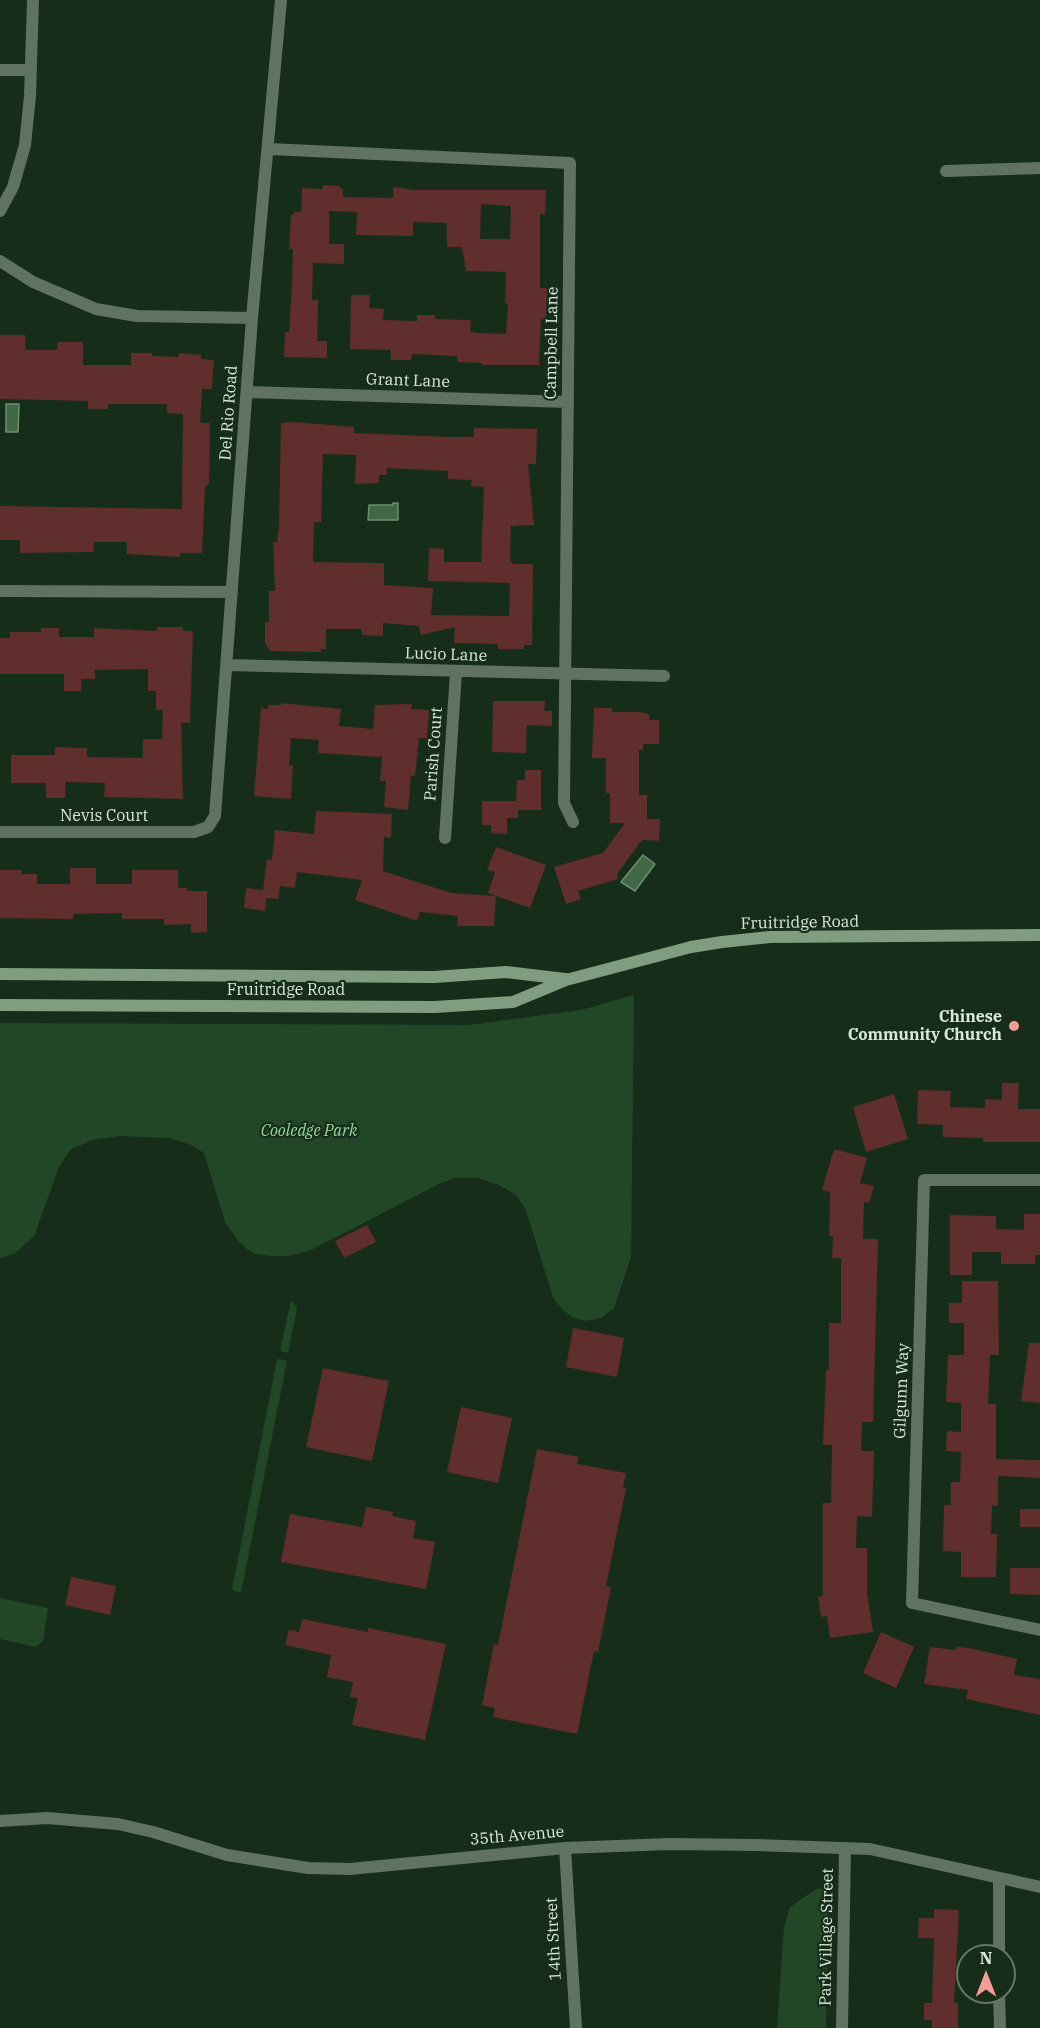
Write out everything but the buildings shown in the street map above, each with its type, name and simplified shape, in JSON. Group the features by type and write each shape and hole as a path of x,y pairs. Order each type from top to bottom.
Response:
{"main road":[{"name":"Fruitridge Road","path":"0,1005 435,1007 513,1002 566,980 691,947 743,940 1040,935"},
{"name":"Fruitridge Road","path":"0,974 434,977 506,972 566,980"}],"street":[{"path":"0,211 13,187 25,145 33,0"},
{"name":"Del Rio Road","path":"208,827 214,816 252,318 281,0"},
{"path":"0,70 29,70"},
{"name":"Campbell Lane","path":"269,149 570,163 564,803 573,822"},
{"path":"946,171 1040,168"},
{"path":"0,261 33,282 96,309 137,316 252,318"},
{"name":"Grant Lane","path":"248,392 568,402"},
{"path":"0,591 232,592"},
{"name":"Lucio Lane","path":"227,665 664,676"},
{"name":"Parish Court","path":"445,838 456,672"},
{"name":"Nevis Court","path":"0,832 185,833 208,827"},
{"name":"Gilgunn Way","path":"1040,1180 924,1180 912,1603 1040,1630"},
{"name":"35th Avenue","path":"0,1821 47,1818 118,1824 153,1832 226,1855 308,1868 350,1869 566,1848 669,1844 845,1848 870,1849 1040,1887"},
{"name":"14th Street","path":"566,1848 576,2028"},
{"name":"Park Village Street","path":"842,2028 845,1848"},
{"path":"999,1878 999,1944"},
{"path":"999,2004 1000,2028"}],"green space":[{"name":"Cooledge Park","path":"634,995 631,1257 614,1308 601,1318 585,1321 572,1317 562,1309 553,1297 525,1208 516,1195 499,1185 478,1178 455,1178 311,1250 289,1256 255,1254 238,1241 225,1222 204,1153 189,1144 168,1138 120,1136 92,1140 70,1150 59,1167 34,1236 14,1254 0,1258 0,1023 469,1025 581,1010"},
{"path":"291,1300 297,1308 288,1353 280,1351"},
{"path":"277,1359 287,1361 241,1593 232,1590"},
{"path":"0,1598 48,1608 43,1641 36,1647 0,1639"},
{"path":"816,1889 829,1889 826,2028 777,2028 784,1927 790,1907"}],"shaded area":[{"path":"6,404 19,404 18,432 6,432"},
{"path":"393,503 398,503 398,520 368,520 369,505 393,505"},
{"path":"643,855 655,864 635,891 621,882"}],"place":[{"name":"Chinese Community Church","path":"1014,1026"}]}
